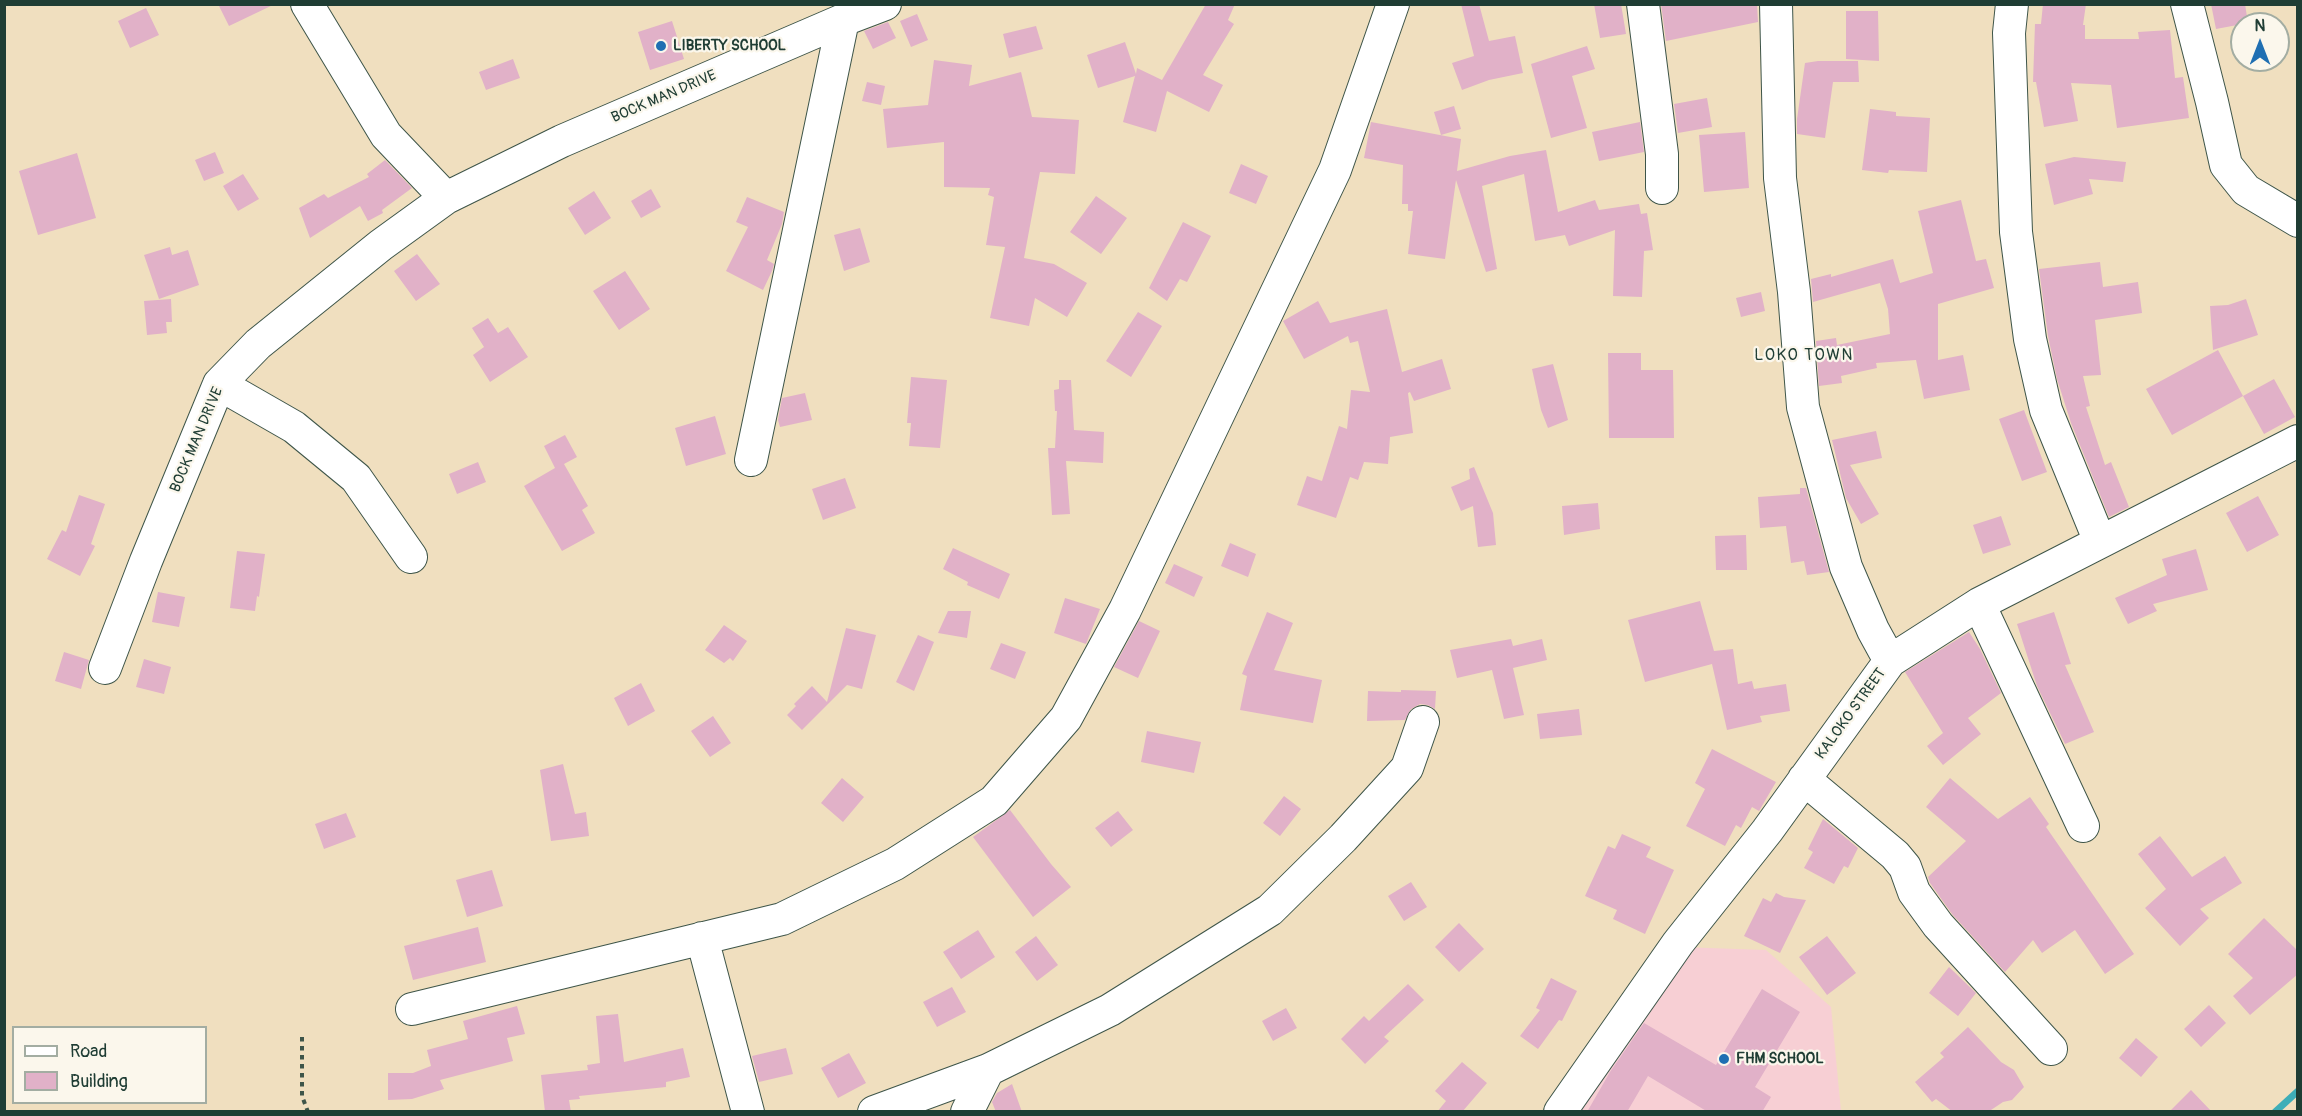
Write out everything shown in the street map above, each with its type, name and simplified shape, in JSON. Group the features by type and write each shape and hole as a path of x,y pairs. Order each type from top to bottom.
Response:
{"street":[{"path":"307,4 386,135 446,198"},
{"name":"BOCK MAN DRIVE","path":"105,669 146,561 219,384 258,344 381,244 446,198 562,141 885,4"},
{"path":"412,1009 782,919 896,864 994,801 1066,718 1125,610 1335,170 1393,4"},
{"path":"1643,4 1662,154 1662,188"},
{"path":"1776,4 1780,178 1794,292 1803,407 1846,567 1873,630 1890,661"},
{"path":"2012,4 2010,33 2016,232 2030,339 2046,410 2100,542"},
{"path":"2187,4 2226,165 2246,190 2298,221"},
{"path":"751,460 843,20"},
{"path":"219,384 294,427 356,478 411,557"},
{"name":"KALOKO STREET","path":"1560,1112 1678,943 1767,831 1890,661 1979,604 2298,441"},
{"path":"1979,604 2083,826"},
{"path":"874,1112 988,1070 1110,1010 1270,910 1343,838 1407,768 1423,722"},
{"path":"1804,779 1896,855 1905,867 1914,892 1938,925 2051,1049"},
{"path":"702,938 748,1112"},
{"path":"967,1112 988,1070"}],"path":[{"path":"302,1037 302,1096 308,1112"}],"shaded area":[{"name":"FHM SCHOOL","path":"1680,947 1766,950 1831,1007 1841,1111 1580,1112"}],"building":[{"path":"218,4 275,4 229,26"},
{"path":"1206,4 1235,4 1228,20 1234,24 1203,75 1223,85 1209,112 1167,91 1156,132 1123,122 1135,76 1098,88 1087,55 1125,42 1136,74 1137,68 1162,80"},
{"path":"1461,4 1479,4 1489,41 1515,36 1523,73 1489,80 1462,90 1452,63 1474,56"},
{"path":"1594,4 1621,4 1626,34 1600,38"},
{"path":"1661,4 1757,4 1758,22 1666,41"},
{"path":"2043,4 2086,4 2083,25 2085,25 2085,39 2139,39 2138,32 2170,30 2175,78 2183,77 2189,118 2117,128 2111,85 2071,83 2078,121 2044,127 2036,82 2033,82 2035,24 2041,24"},
{"path":"2211,4 2245,4 2246,12 2230,12 2230,26 2216,29"},
{"path":"146,8 159,35 130,48 118,21"},
{"path":"1846,11 1878,11 1879,61 1846,59"},
{"path":"917,14 928,40 911,47 900,21"},
{"name":"LIBERTY SCHOOL","path":"672,21 684,59 650,70 638,32"},
{"path":"888,22 896,38 873,49 864,31"},
{"path":"1036,26 1043,49 1009,58 1003,34"},
{"path":"1587,46 1595,69 1572,76 1587,128 1551,138 1531,64"},
{"path":"513,59 520,78 486,90 479,72"},
{"path":"934,60 972,65 969,86 1021,72 1032,117 1079,120 1075,174 1040,172 1024,258 1054,264 1087,283 1067,317 1035,298 1029,326 990,318 1005,247 986,245 994,197 988,195 990,188 944,187 944,142 887,148 883,109 928,105"},
{"path":"1858,61 1859,82 1833,82 1825,138 1797,134 1805,63"},
{"path":"867,82 885,86 881,105 862,101"},
{"path":"1707,98 1712,127 1678,133 1674,104"},
{"path":"1454,106 1461,129 1441,135 1434,112"},
{"path":"1870,109 1896,112 1896,116 1930,118 1927,172 1889,170 1888,173 1862,170"},
{"path":"1371,122 1461,139 1457,171 1510,156 1546,150 1558,212 1595,200 1599,210 1639,204 1641,214 1647,213 1653,250 1644,251 1642,297 1613,296 1615,230 1569,246 1565,235 1535,241 1524,174 1482,186 1497,269 1486,272 1456,180 1445,259 1408,254 1413,211 1408,211 1408,204 1402,204 1403,165 1364,158"},
{"path":"1640,122 1644,152 1599,161 1592,132"},
{"path":"1745,132 1749,188 1704,192 1699,135"},
{"path":"215,152 224,173 204,181 195,160"},
{"path":"77,153 96,218 38,235 19,171"},
{"path":"2074,157 2126,162 2123,182 2089,179 2093,194 2054,205 2045,164"},
{"path":"385,160 412,188 382,210 383,213 368,221 360,206 310,238 299,208 324,194 328,198 369,177 367,174"},
{"path":"1241,164 1268,176 1256,204 1229,193"},
{"path":"243,174 259,199 238,211 223,186"},
{"path":"651,189 661,207 641,218 631,201"},
{"path":"594,191 611,218 585,235 568,208"},
{"path":"1096,196 1127,218 1101,254 1070,232"},
{"path":"747,197 784,212 782,224 767,260 774,264 763,290 726,271 748,227 736,222"},
{"path":"1961,200 1976,261 1986,259 1994,288 1938,304 1938,360 1963,355 1970,390 1924,399 1916,360 1876,363 1877,368 1841,376 1842,383 1819,386 1816,341 1836,338 1837,345 1890,334 1888,309 1880,283 1813,302 1811,279 1831,274 1831,277 1893,259 1900,283 1933,273 1918,211"},
{"path":"1183,222 1211,236 1187,282 1180,279 1167,301 1149,288"},
{"path":"860,228 870,262 844,271 834,235"},
{"path":"170,247 172,255 188,250 199,285 159,299 144,255"},
{"path":"417,254 440,284 416,301 394,271"},
{"path":"2100,262 2103,287 2138,282 2142,313 2095,320 2101,375 2083,376 2090,406 2086,407 2105,465 2111,462 2129,507 2109,517 2071,423 2057,379 2048,336 2039,269"},
{"path":"625,271 650,309 619,330 593,291"},
{"path":"1761,292 1765,311 1741,317 1736,298"},
{"path":"171,299 172,322 166,322 167,333 147,335 144,301"},
{"path":"2246,299 2258,335 2213,350 2210,306 2228,305"},
{"path":"1318,301 1330,323 1387,309 1402,372 1442,359 1451,389 1414,401 1410,392 1408,393 1413,433 1390,437 1388,464 1364,462 1358,480 1350,477 1336,518 1297,505 1307,476 1322,481 1339,426 1347,429 1351,390 1370,392 1358,341 1350,343 1348,336 1304,359 1283,321"},
{"path":"1138,312 1162,326 1131,377 1106,361"},
{"path":"488,318 498,333 508,327 528,357 490,382 473,355 484,347 472,328"},
{"path":"2218,350 2243,396 2172,435 2146,389"},
{"path":"1608,353 1641,353 1641,370 1673,370 1674,438 1609,438"},
{"path":"1553,364 1568,420 1548,428 1541,410 1532,369"},
{"path":"911,377 947,380 940,448 909,446 911,423 907,423"},
{"path":"2274,379 2295,417 2264,434 2243,396"},
{"path":"1059,380 1071,380 1074,430 1104,432 1103,463 1066,461 1070,514 1052,515 1048,448 1055,448 1057,411 1055,411 1054,390 1059,389"},
{"path":"805,393 812,420 780,427 778,420 782,398"},
{"path":"2024,410 2047,472 2022,481 1999,419"},
{"path":"715,416 726,454 686,466 675,428"},
{"path":"1876,431 1882,458 1850,465 1879,514 1861,524 1846,498 1832,440"},
{"path":"565,435 577,457 564,464 588,506 582,510 595,533 562,551 524,486 555,468 544,446"},
{"path":"478,462 486,482 457,494 449,474"},
{"path":"1474,467 1493,513 1496,545 1478,547 1473,506 1461,511 1451,487 1470,479 1469,469"},
{"path":"845,478 856,508 823,520 812,489"},
{"path":"1800,488 1806,488 1829,572 1807,575 1804,561 1791,563 1786,526 1760,528 1758,497 1800,494"},
{"path":"79,495 105,504 91,544 95,546 80,576 47,559 62,530 66,532"},
{"path":"2258,496 2279,535 2247,552 2226,513"},
{"path":"1598,503 1600,529 1564,535 1562,506"},
{"path":"2001,516 2011,545 1983,554 1973,525"},
{"path":"1746,535 1747,570 1716,570 1715,536"},
{"path":"1230,543 1256,554 1248,577 1221,566"},
{"path":"953,548 1010,574 999,599 967,585 968,582 943,569"},
{"path":"2196,549 2208,590 2153,604 2157,611 2128,624 2115,598 2167,575 2162,559"},
{"path":"237,551 265,554 255,611 230,608"},
{"path":"1174,564 1203,577 1194,597 1165,583"},
{"path":"158,592 185,597 179,627 152,622"},
{"path":"1065,598 1100,609 1086,644 1054,633"},
{"path":"1700,601 1714,651 1733,649 1738,684 1752,681 1754,689 1786,684 1790,711 1760,716 1762,722 1727,730 1712,664 1645,682 1628,620"},
{"path":"948,611 971,611 967,638 938,633"},
{"path":"1267,612 1293,623 1274,670 1322,680 1313,723 1240,710 1247,676 1242,674"},
{"path":"2054,612 2071,664 2065,665 2094,732 2065,744 2037,686 2017,624"},
{"path":"1139,621 1160,631 1138,678 1114,667"},
{"path":"724,625 747,641 733,661 730,658 724,663 705,650"},
{"path":"846,628 876,635 862,689 847,685 802,730 787,715 796,706 794,704 812,686 827,702"},
{"path":"1969,632 1980,649 2001,693 1968,718 1981,734 1943,765 1927,746 1943,733 1905,672"},
{"path":"918,635 934,642 914,691 896,682"},
{"path":"1511,639 1513,646 1542,639 1547,660 1513,668 1524,715 1504,719 1492,670 1457,678 1450,650"},
{"path":"1001,643 1026,652 1015,679 990,669"},
{"path":"64,652 89,660 81,689 55,681"},
{"path":"144,659 171,667 164,694 136,687"},
{"path":"641,683 655,711 628,726 614,698"},
{"path":"1401,690 1436,691 1435,709 1420,704 1411,709 1405,720 1367,721 1368,691 1401,692"},
{"path":"1579,709 1582,735 1540,739 1537,714"},
{"path":"713,716 731,743 710,757 691,731"},
{"path":"1147,731 1201,742 1194,773 1141,762"},
{"path":"1712,749 1776,782 1759,811 1752,807 1741,828 1736,825 1725,846 1686,826 1705,789 1695,783"},
{"path":"563,764 575,814 586,812 589,836 551,841 540,770"},
{"path":"842,778 864,797 843,822 821,803"},
{"path":"1950,778 1998,819 2030,797 2049,824 2046,827 2134,954 2105,974 2075,930 2042,953 2033,940 2005,972 1952,914 1928,877 1966,841 1926,807"},
{"path":"1284,796 1301,809 1280,836 1263,823"},
{"path":"1010,810 1071,887 1033,917 973,837"},
{"path":"1118,811 1133,830 1111,847 1095,828"},
{"path":"346,813 356,837 324,849 315,824"},
{"path":"1823,819 1858,848 1848,868 1844,866 1834,884 1804,868 1813,852 1808,849"},
{"path":"1622,834 1651,847 1646,857 1674,870 1645,934 1613,919 1617,910 1585,896 1608,846 1615,849"},
{"path":"2160,836 2192,877 2225,856 2242,883 2200,909 2209,918 2180,946 2145,908 2166,889 2138,854"},
{"path":"492,870 503,906 467,917 456,880"},
{"path":"1411,882 1427,907 1404,921 1388,896"},
{"path":"1776,893 1784,897 1806,900 1780,953 1744,936 1763,898 1771,902"},
{"path":"2264,918 2298,951 2298,974 2250,1015 2233,996 2253,978 2228,954"},
{"path":"1459,923 1484,949 1459,972 1435,947"},
{"path":"478,927 486,962 413,980 404,946"},
{"path":"978,930 995,957 961,979 943,952"},
{"path":"1036,936 1058,965 1037,981 1015,952"},
{"path":"1827,936 1856,973 1827,995 1799,957"},
{"path":"1949,967 1976,993 1958,1016 1929,993"},
{"path":"1551,978 1577,991 1562,1021 1559,1020 1538,1049 1520,1036 1540,1010 1536,1008"},
{"path":"1408,984 1424,1000 1384,1037 1389,1041 1365,1064 1341,1039 1364,1016 1369,1021"},
{"path":"952,987 966,1012 937,1027 923,1002"},
{"path":"1762,989 1800,1012 1755,1087 1771,1097 1762,1112 1708,1112 1648,1076 1627,1112 1587,1112 1610,1072 1644,1023 1716,1065"},
{"path":"2209,1005 2226,1023 2201,1047 2184,1029"},
{"path":"517,1006 525,1034 507,1038 513,1061 440,1080 444,1089 412,1099 388,1100 388,1073 413,1073 431,1066 427,1050 468,1039 463,1021"},
{"path":"1286,1008 1297,1028 1273,1041 1262,1021"},
{"path":"618,1014 624,1062 683,1048 690,1077 666,1082 666,1087 579,1096 580,1099 569,1100 571,1112 545,1112 541,1075 588,1070 587,1065 600,1063 596,1016"},
{"path":"1968,1027 2001,1062 2014,1070 2024,1087 2012,1100 2003,1102 1988,1112 1953,1112 1936,1099 1932,1102 1915,1082 1944,1057 1940,1053"},
{"path":"2136,1038 2158,1057 2141,1077 2119,1058"},
{"path":"786,1048 793,1074 759,1082 752,1056"},
{"path":"849,1053 866,1083 838,1098 821,1068"},
{"path":"1462,1062 1487,1083 1462,1112 1437,1112 1446,1101 1435,1091"},
{"path":"1012,1084 1022,1112 996,1112 992,1102 997,1093"},
{"path":"2191,1090 2212,1112 2169,1112"}],"waterway":[{"path":"2275,1112 2298,1091"}],"place":[{"name":"LIBERTY SCHOOL","path":"661,46"},
{"name":"FHM SCHOOL","path":"1724,1059"}],"district":[{"name":"LOKO TOWN","path":"1804,356"}]}
